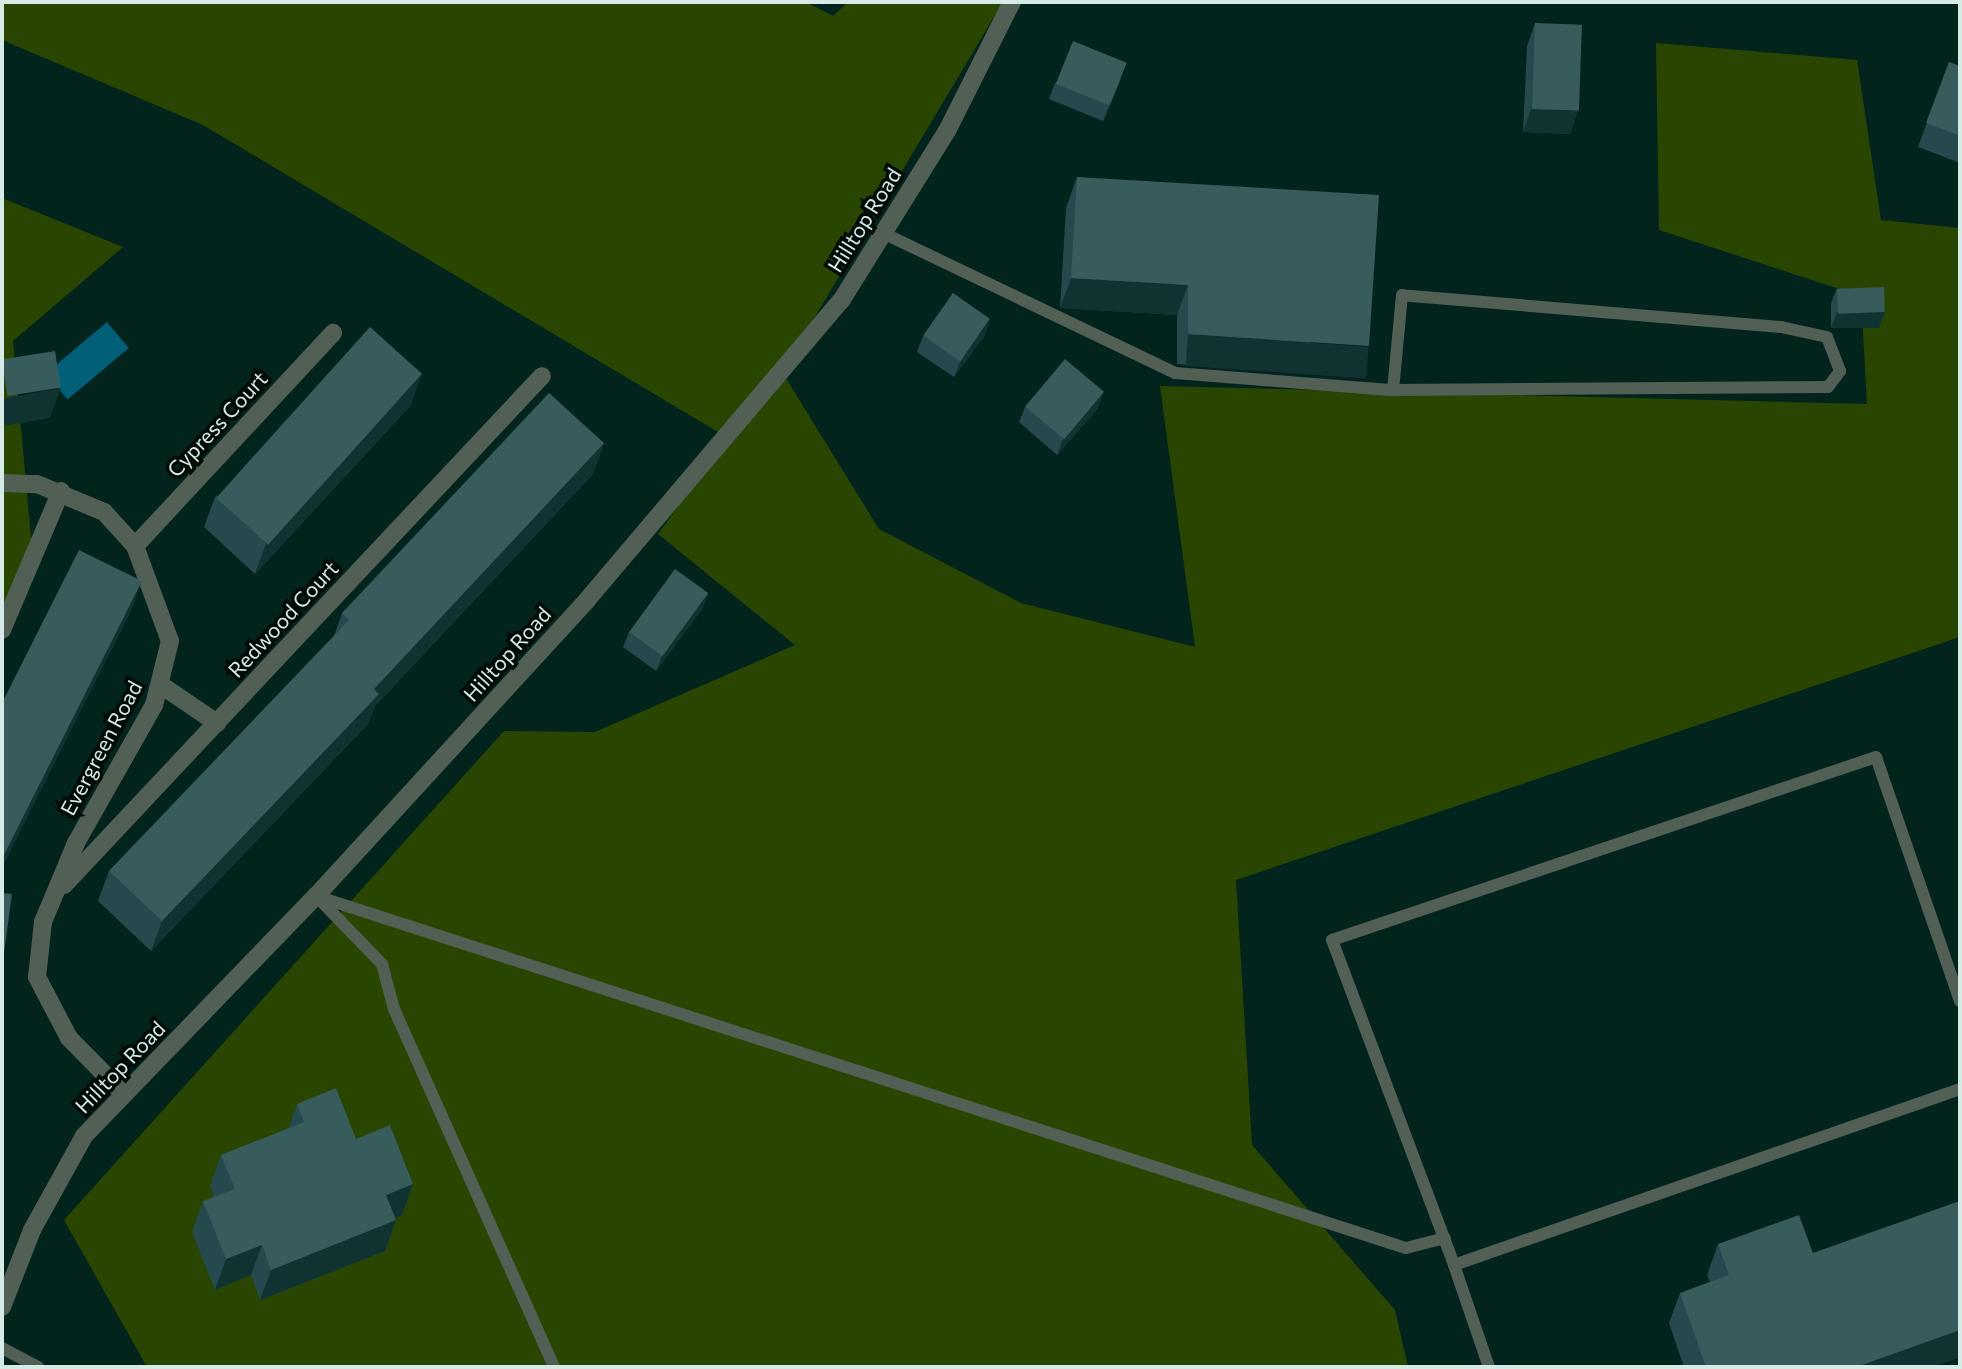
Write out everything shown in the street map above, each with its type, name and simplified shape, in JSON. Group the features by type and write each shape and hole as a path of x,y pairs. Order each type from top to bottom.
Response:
{"street":[{"name":"Hilltop Road","path":"2,1307 55,1184 84,1136 316,896 587,600 841,301 947,131 1012,2"},
{"name":"Cypress Court","path":"135,547 333,333"},
{"name":"Redwood Court","path":"57,893 542,376"},
{"name":"Evergreen Road","path":"2,483 61,491 104,512 135,547 170,641 161,685 43,922 37,977 69,1038 123,1093"},
{"path":"2,630 61,491"},
{"path":"161,685 216,723"}],"lane":[{"path":"883,233 1175,373 1393,390 1828,387 1840,371 1827,337 1781,327 1402,295 1393,390"},
{"path":"1489,1367 1445,1238 1332,940 1876,757 1960,1001"},
{"path":"316,896 1406,1248 1445,1238"},
{"path":"316,896 382,964 394,1009 554,1367"},
{"path":"1454,1265 1960,1089"},
{"path":"2,1348 38,1367"}],"green space":[{"path":"2,2 806,2 833,16 848,2 1003,2 782,372 879,529 1021,603 1195,647 1160,386 1867,404 1861,296 1659,230 1656,43 1857,60 1881,220 1960,228 1960,637 1236,880 1252,1145 1395,1310 1408,1367 147,1367 64,1220 504,731 595,732 795,645 658,534 728,438 203,125 2,40"},
{"path":"2,198 123,247 13,341 32,548 2,606"}],"water":[{"path":"107,322 129,348 68,399 46,373"}],"building":[{"path":"1535,23 1582,25 1579,111 1532,109"},
{"path":"1073,41 1127,63 1110,105 1056,84"},
{"path":"1949,62 1960,66 1960,136 1926,123"},
{"path":"1077,177 1379,195 1369,346 1188,334 1188,285 1071,278"},
{"path":"1884,287 1885,312 1838,314 1837,289"},
{"path":"953,293 990,319 960,361 923,336"},
{"path":"370,327 422,374 268,545 216,498"},
{"path":"55,351 61,388 7,396 2,359"},
{"path":"1065,359 1104,392 1064,439 1025,406"},
{"path":"549,393 604,443 374,689 379,694 162,921 109,871 349,620 342,613"},
{"path":"79,550 142,581 4,855 2,703"},
{"path":"675,569 708,593 662,656 629,632"},
{"path":"2,893 12,894 2,968"},
{"path":"336,1088 356,1139 390,1125 413,1184 386,1195 396,1220 271,1270 262,1245 226,1259 203,1201 235,1189 221,1155 304,1122 297,1104"},
{"path":"1960,1201 1960,1330 1856,1367 1706,1367 1680,1293 1729,1275 1718,1244 1799,1215 1813,1253"}]}
